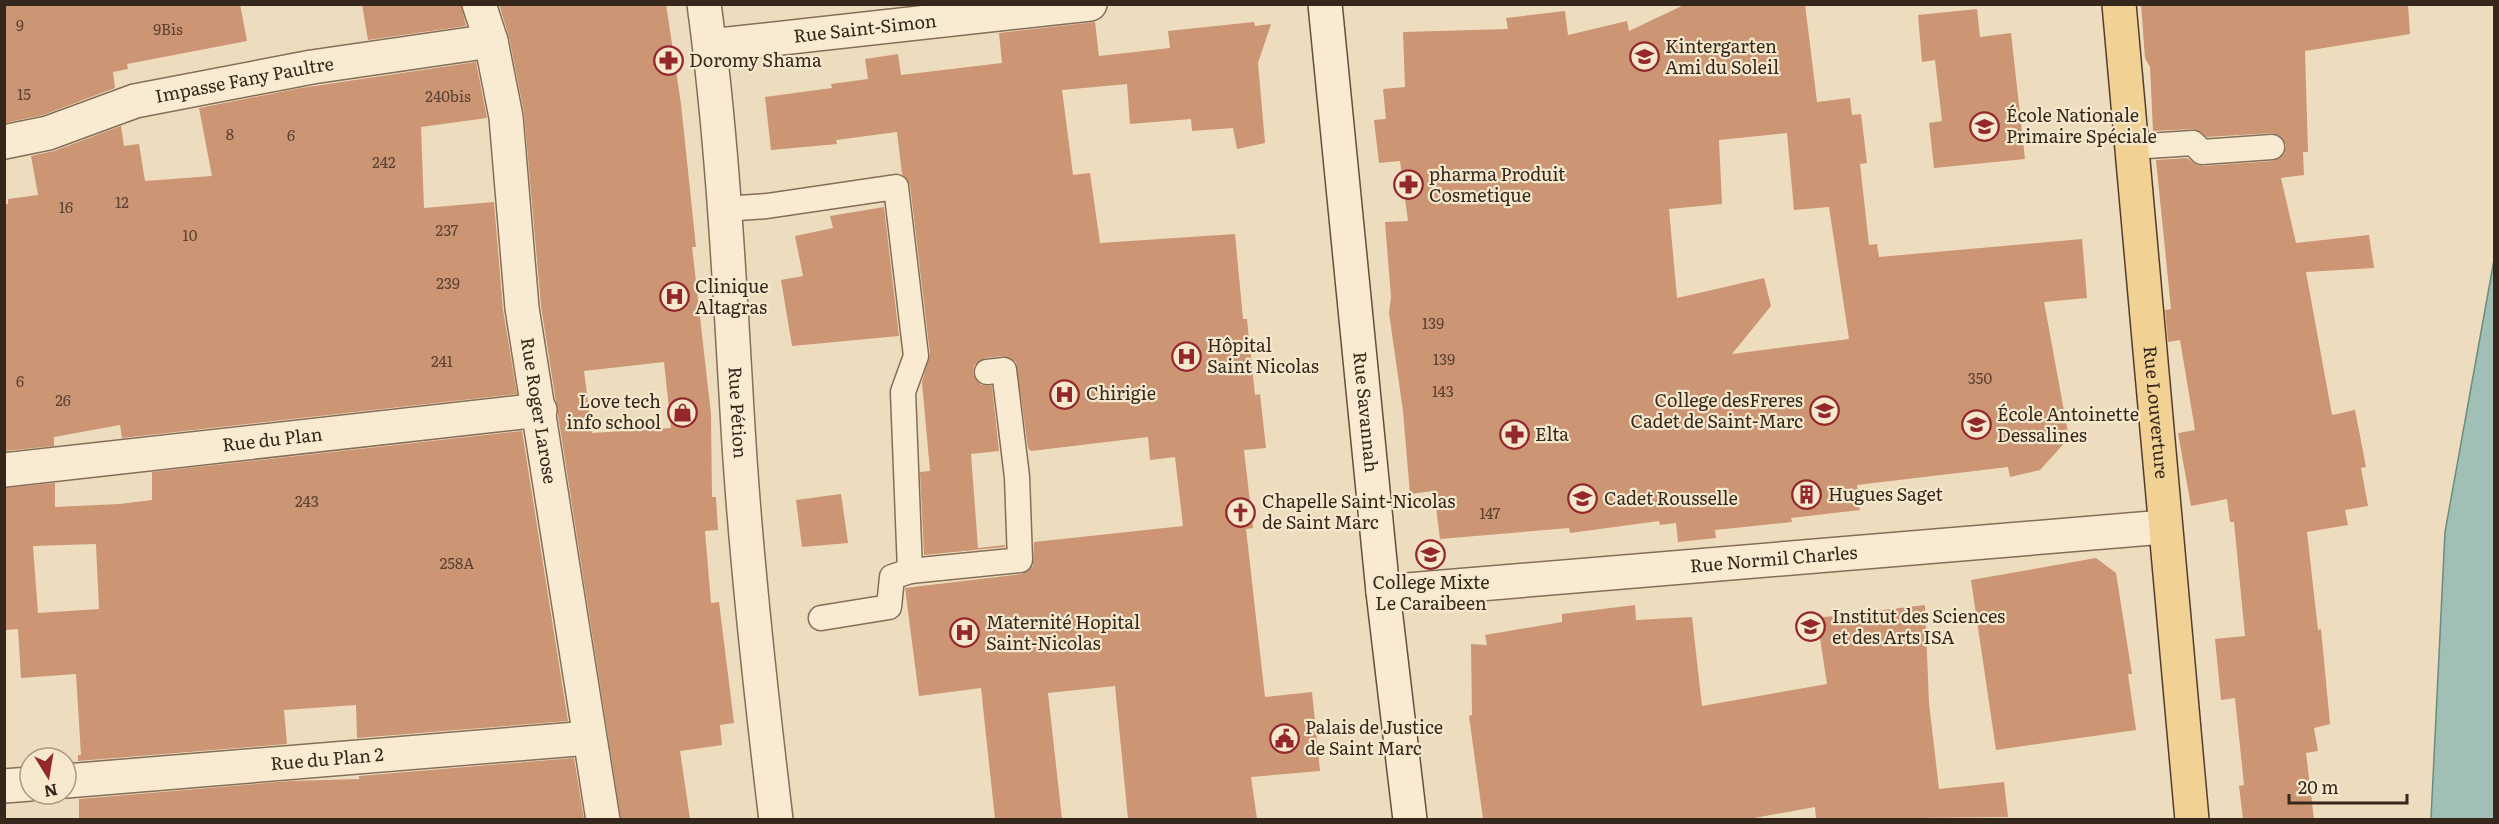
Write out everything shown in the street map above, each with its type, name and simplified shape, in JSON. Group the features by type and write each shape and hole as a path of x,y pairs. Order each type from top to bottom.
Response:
{"main road":[{"name":"Rue Louverture","path":"2119,4 2163,527 2192,819"}],"street":[{"name":"Rue Roger Larose","path":"479,4 491,41 506,117 522,308 540,410 603,819"},
{"name":"Rue Pétion","path":"704,4 710,46 724,209 755,641 776,819"},
{"name":"Rue Saint-Simon","path":"710,46 1090,4"},
{"name":"Rue Savannah","path":"1325,4 1383,592 1410,819"},
{"name":"Impasse Fany Paultre","path":"4,142 48,133 135,101 312,67 491,41"},
{"name":"Rue du Plan","path":"4,470 540,410"},
{"name":"Rue Normil Charles","path":"1383,592 2163,527"},
{"name":"Rue du Plan 2","path":"78,780 589,738"}],"lane":[{"path":"2132,147 2193,143 2202,152 2272,147"},
{"path":"724,209 767,206 896,187 916,356 903,392 910,572"},
{"path":"821,618 889,607 892,577 910,572 1020,560 1017,477 1004,370 987,372"}],"water":[{"path":"2494,260 2494,819 2431,819 2445,532"}],"building":[{"path":"4,4 240,4 247,41 127,64 128,69 113,72 115,88 43,115 4,123"},
{"path":"362,4 461,4 466,26 368,40"},
{"path":"499,4 666,4 681,104 696,247 692,247 711,414 712,497 716,497 718,530 705,531 711,603 719,602 734,723 720,725 722,745 680,751 690,819 621,819 541,306 524,113 509,37","holes":["664,362 671,428 592,433 584,371"]},
{"path":"1686,4 1805,4 1817,102 1850,98 1852,115 1861,114 1867,163 1860,164 1869,245 1877,244 1879,257 2082,239 2087,298 2044,302 2069,438 2040,470 2010,477 2008,467 1857,485 1860,510 1791,518 1792,522 1715,530 1716,538 1678,542 1676,523 1660,525 1659,521 1570,533 1569,528 1440,539 1434,491 1410,494 1403,411 1389,313 1391,297 1385,222 1408,221 1400,161 1379,163 1374,120 1386,119 1383,89 1405,87 1403,32 1508,29 1506,18 1565,11 1568,35 1627,21 1629,31","holes":["1787,133 1794,210 1829,207 1849,339 1732,354 1771,306 1764,278 1677,298 1669,209 1722,204 1719,140"]},
{"path":"2141,4 2408,4 2410,34 2305,51 2308,152 2303,152 2304,175 2281,178 2296,243 2369,235 2374,268 2306,272 2332,415 2355,410 2366,467 2361,468 2368,506 2345,510 2348,525 2307,532 2318,630 2321,629 2330,724 2314,728 2318,751 2306,753 2314,819 2243,819 2239,786 2244,785 2235,698 2221,700 2215,639 2245,636 2234,522 2230,522 2227,499 2191,506 2178,433 2195,430 2180,340 2168,342 2165,310 2171,309 2156,160 2187,158 2203,166 2273,161 2284,154 2286,145 2279,135 2272,133 2207,137 2193,129 2153,131 2150,67 2145,58"},
{"path":"1977,9 1980,37 2011,33 2025,159 1934,168 1929,123 1942,121 1935,60 1922,62 1918,15"},
{"path":"1095,22 1099,56 1170,48 1168,31 1254,22 1255,26 1271,24 1258,63 1265,143 1237,149 1233,128 1192,131 1191,119 1130,124 1127,84 1062,90 1073,175 1090,173 1100,243 1235,234 1243,319 1247,319 1255,395 1260,394 1266,448 1244,450 1253,528 1246,529 1265,697 1312,692 1320,771 1251,777 1257,819 1128,819 1115,686 1048,693 1062,819 995,819 981,688 919,696 905,588 1022,574 1033,566 1034,542 1183,526 1175,457 1150,460 1148,437 1031,451 1028,448 1016,362 1003,356 985,358 974,366 973,374 981,385 992,386 999,451 971,454 978,548 1005,545 1005,547 924,555 920,472 930,471 922,382 930,354 910,185 902,174 897,132 836,140 837,144 771,150 765,97 832,88 831,84 868,79 865,59 898,54 901,75 1002,63 999,33"},
{"path":"476,62 487,118 421,127 424,208 494,202 503,310 517,394 122,438 120,425 54,437 54,446 4,451 4,204 8,204 8,199 38,195 31,156 54,151 121,126 124,146 139,144 145,181 212,176 199,108 301,88"},
{"path":"884,207 899,336 792,346 781,280 803,276 795,236 833,228 830,216"},
{"path":"522,431 568,721 357,738 356,705 284,710 287,744 78,761 78,755 81,755 76,674 21,678 18,629 4,630 4,488 55,483 55,507 152,500 152,472","holes":["96,544 99,609 38,613 33,546"]},
{"path":"841,494 848,543 802,547 796,500"},
{"path":"2096,558 2116,573 2132,674 2128,674 2136,730 1996,750 1971,580"},
{"path":"1635,605 1636,620 1692,617 1702,706 1827,684 1817,618 1925,605 1929,703 1939,789 2004,782 2008,817 1816,819 1815,807 1749,819 1483,819 1469,716 1472,715 1471,644 1487,645 1485,635 1562,622 1562,614"},
{"path":"574,758 584,819 79,819 79,799 290,781 359,779 359,776"}],"place":[{"name":"Kintergarten Ami du Soleil","path":"1644,57"},
{"name":"Doromy Shama","path":"668,61"},
{"name":"École Nationale Primaire Spéciale","path":"1985,126"},
{"name":"pharma Produit Cosmetique","path":"1408,185"},
{"name":"Clinique Altagras","path":"674,297"},
{"name":"Hôpital Saint Nicolas","path":"1186,356"},
{"name":"Chirigie","path":"1065,394"},
{"name":"College desFreres Cadet de Saint-Marc","path":"1824,411"},
{"name":"Love tech info school","path":"682,412"},
{"name":"École Antoinette Dessalines","path":"1976,425"},
{"name":"Elta","path":"1514,435"},
{"name":"Hugues Saget","path":"1807,495"},
{"name":"Cadet Rousselle","path":"1583,499"},
{"name":"Chapelle Saint-Nicolas de Saint Marc","path":"1241,512"},
{"name":"College Mixte Le Caraibeen","path":"1431,554"},
{"name":"Institut des Sciences et des Arts ISA","path":"1811,627"},
{"name":"Maternité Hopital Saint-Nicolas","path":"965,633"},
{"name":"Palais de Justice de Saint Marc","path":"1284,738"}]}
